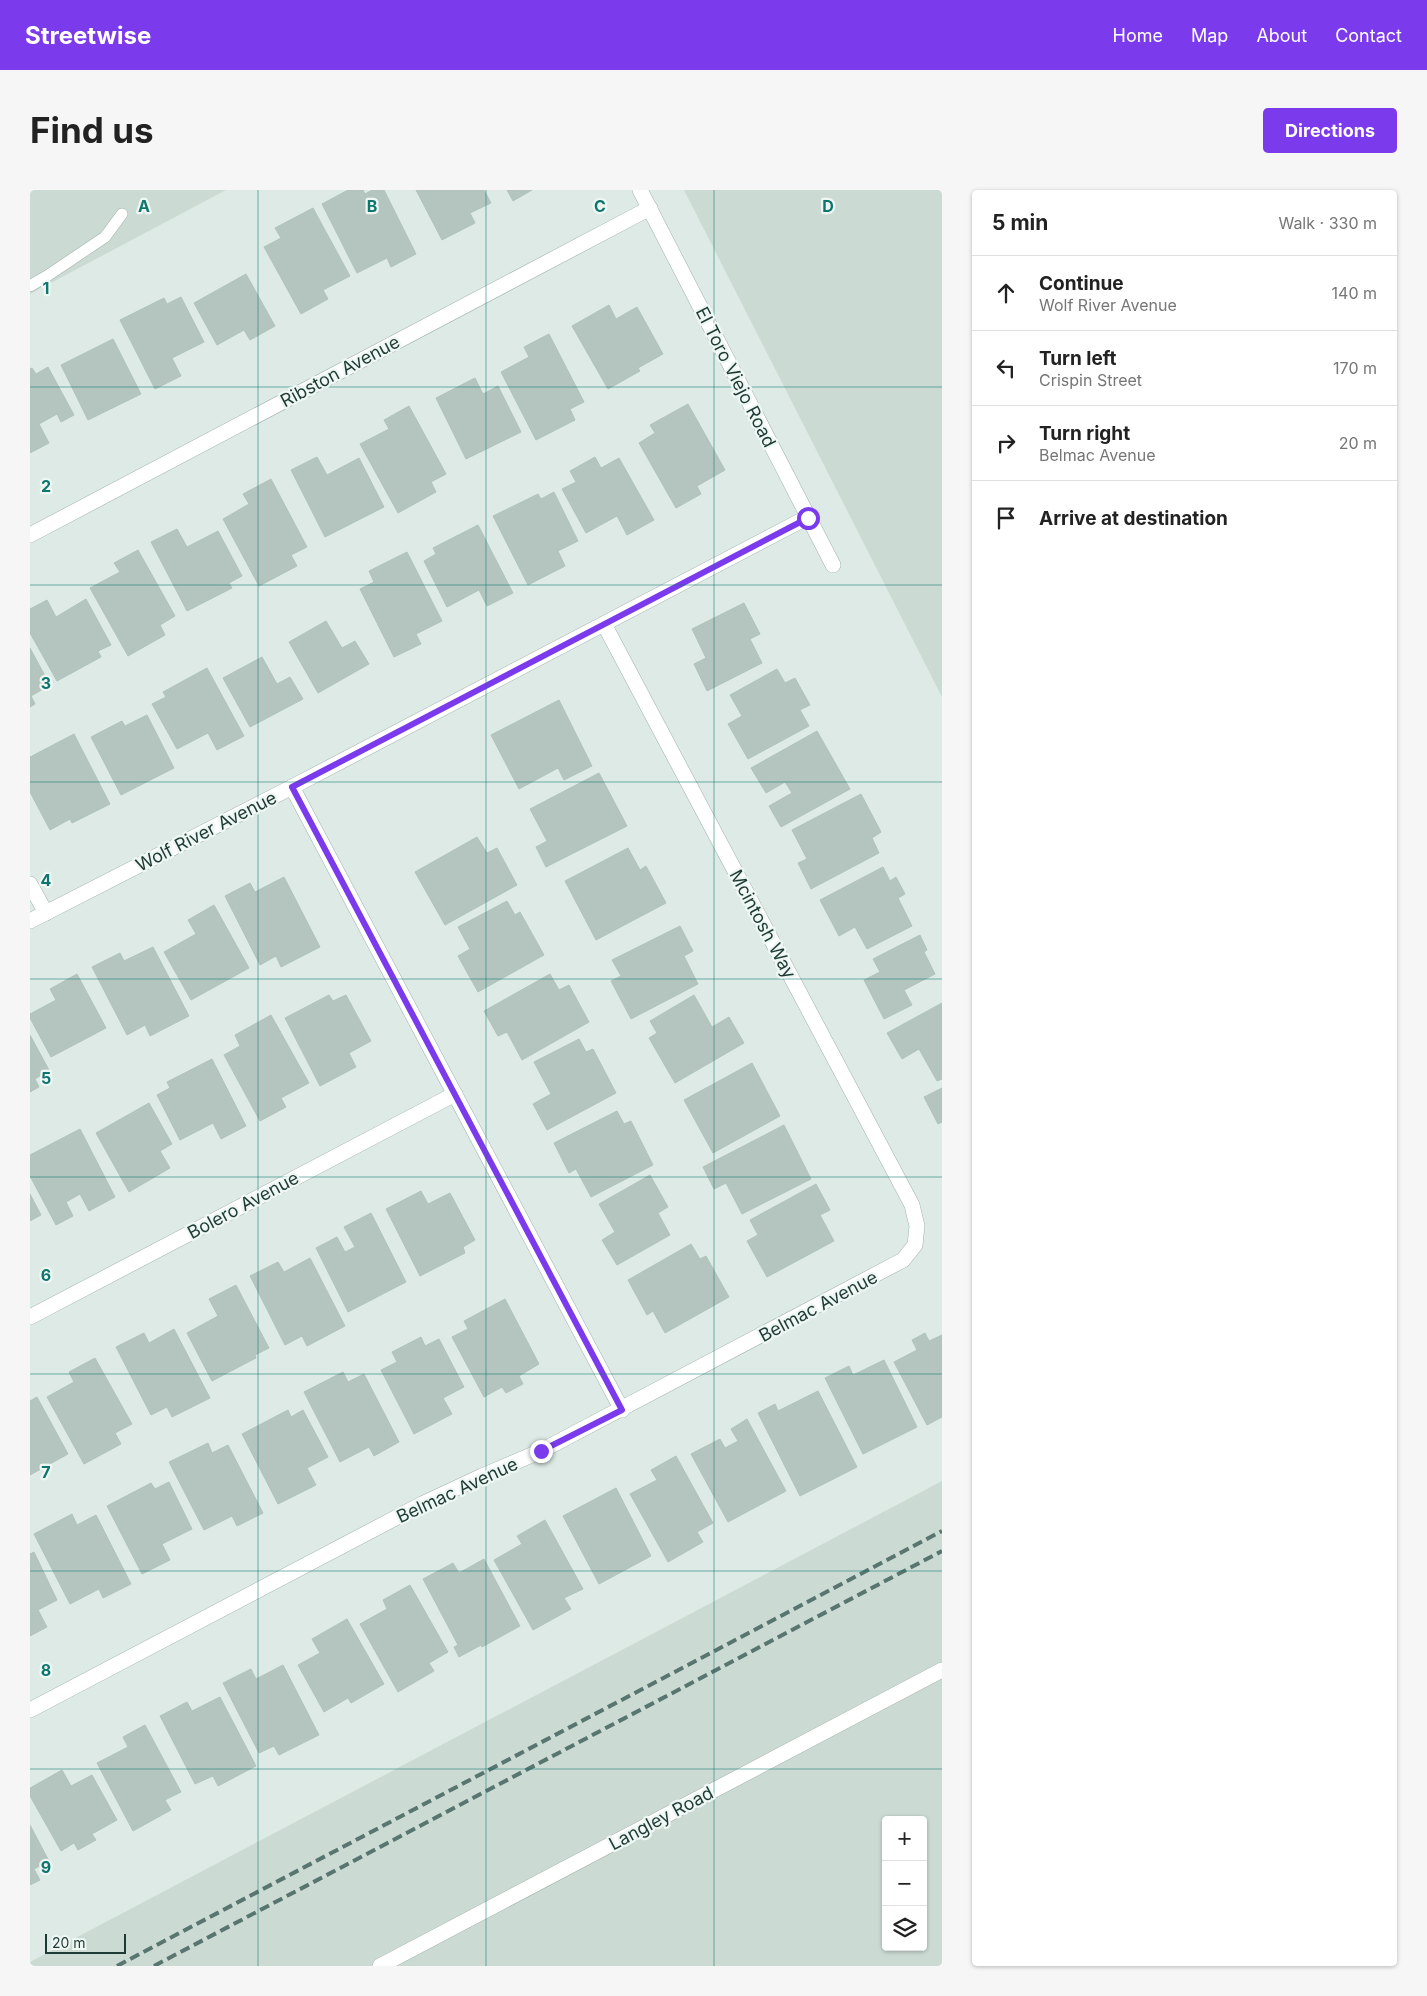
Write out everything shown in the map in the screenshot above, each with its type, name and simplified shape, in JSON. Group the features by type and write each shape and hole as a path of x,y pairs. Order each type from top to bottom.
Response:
{"street":[{"name":"El Toro Viejo Road","path":"640,190 833,565"},
{"name":"Ribston Avenue","path":"30,535 650,208"},
{"name":"Wolf River Avenue","path":"30,921 292,787 808,518"},
{"name":"Mcintosh Way","path":"604,624 912,1205 917,1226"},
{"path":"292,787 622,1410"},
{"path":"30,884 46,913"},
{"name":"Bolero Avenue","path":"30,1317 456,1094"},
{"name":"Belmac Avenue","path":"30,1710 422,1504 541,1451 622,1410 903,1260 915,1245 917,1226"},
{"name":"Langley Road","path":"380,1966 942,1670"}],"lane":[{"path":"30,286 105,237 122,214"}],"shaded area":[{"path":"30,190 226,190 30,294"},
{"path":"684,190 942,190 942,697"},
{"path":"942,1481 942,1966 30,1966 30,1962"}],"building":[{"path":"348,190 363,190 365,194 372,190 384,190 416,254 391,267 387,258 357,273 322,204"},
{"path":"416,190 484,190 491,203 470,213 475,223 442,240"},
{"path":"507,190 532,190 513,201"},
{"path":"313,208 350,276 323,290 328,299 301,314 264,247 281,238 275,228"},
{"path":"246,274 275,326 250,340 244,330 217,345 194,303"},
{"path":"181,297 204,342 172,358 181,376 155,389 120,320 164,298 167,304"},
{"path":"609,305 616,319 637,307 663,354 638,368 640,371 608,389 572,326"},
{"path":"549,334 584,402 570,409 575,420 536,440 501,372 529,357 524,347"},
{"path":"113,339 141,394 88,420 61,365"},
{"path":"48,367 74,415 61,422 57,414 39,424 49,443 30,453 30,369 32,368 36,374"},
{"path":"475,378 483,394 498,386 521,432 466,459 436,398"},
{"path":"688,404 725,470 697,486 701,494 676,508 639,443 655,433 650,425"},
{"path":"409,406 446,474 431,482 436,492 398,513 360,444 389,429 384,420"},
{"path":"317,457 327,475 359,458 384,507 325,537 291,470"},
{"path":"595,457 601,468 619,458 654,520 627,535 617,516 586,533 562,489 576,482 570,471"},
{"path":"271,479 307,547 291,555 297,566 259,586 223,519 249,504 243,494"},
{"path":"554,492 578,541 558,551 565,566 528,585 493,516 538,494 541,499"},
{"path":"478,525 513,593 487,606 479,590 447,607 424,561 436,554 433,548"},
{"path":"177,529 187,547 218,531 242,576 229,583 232,588 187,611 151,542"},
{"path":"138,550 175,616 160,625 165,635 128,656 90,588 120,572 114,563"},
{"path":"407,552 442,621 416,634 421,644 394,657 360,589 374,582 369,571"},
{"path":"86,599 111,645 98,651 101,657 57,681 30,633 30,609 47,600 56,617"},
{"path":"744,603 760,634 750,639 762,663 707,691 694,664 706,658 692,629"},
{"path":"326,621 342,648 355,641 369,664 318,693 289,642"},
{"path":"30,648 50,685 31,696 35,704 30,707"},
{"path":"262,657 277,684 290,677 303,699 250,727 223,678"},
{"path":"207,668 244,736 217,750 208,733 177,749 152,704 166,697 163,692"},
{"path":"777,669 785,683 795,678 810,705 800,710 809,726 748,759 728,724 742,716 730,695"},
{"path":"559,700 592,766 564,780 558,768 519,789 491,735"},
{"path":"147,715 174,768 121,795 91,737 122,721 125,726"},
{"path":"817,731 850,789 781,827 769,806 792,793 785,782 766,793 751,768"},
{"path":"74,734 110,804 72,823 70,819 50,830 30,792 30,757"},
{"path":"599,773 627,826 546,867 536,847 547,841 530,809"},
{"path":"861,794 881,832 872,838 879,853 811,889 798,863 807,859 792,830"},
{"path":"477,837 487,853 497,848 517,885 445,925 415,872"},
{"path":"628,848 640,870 646,866 666,903 596,940 565,881"},
{"path":"883,867 890,881 896,877 905,894 898,898 912,926 867,949 855,927 839,936 820,900"},
{"path":"284,877 320,947 281,967 276,956 260,965 225,896 250,883 255,892"},
{"path":"507,901 515,915 520,912 544,955 478,992 458,956 470,949 458,927"},
{"path":"214,905 249,968 191,1000 164,952 196,934 188,920"},
{"path":"680,926 693,951 684,956 698,984 631,1019 611,981 621,976 612,960"},
{"path":"920,935 927,950 924,952 935,974 904,990 912,1005 884,1019 864,980 880,972 873,959"},
{"path":"153,947 189,1016 150,1036 145,1025 127,1035 92,967 120,953 124,961"},
{"path":"77,974 106,1028 51,1057 30,1018 30,1014 56,1000 50,989"},
{"path":"550,974 559,990 569,985 589,1022 522,1060 507,1032 498,1036 484,1011"},
{"path":"329,995 333,1001 346,995 371,1041 349,1053 356,1067 320,1086 285,1018"},
{"path":"694,995 712,1027 729,1017 744,1043 675,1083 649,1038 657,1033 650,1021"},
{"path":"942,1003 942,1079 937,1081 919,1049 902,1059 887,1033"},
{"path":"271,1015 309,1083 281,1098 286,1107 260,1121 224,1055 240,1046 235,1035"},
{"path":"30,1035 49,1070 35,1079 39,1087 30,1092"},
{"path":"579,1039 586,1052 593,1049 616,1093 547,1130 533,1104 551,1094 534,1062"},
{"path":"212,1059 246,1126 221,1139 213,1123 180,1140 157,1095 170,1088 167,1082"},
{"path":"752,1063 780,1116 713,1153 684,1100"},
{"path":"942,1088 942,1122 938,1124 924,1097"},
{"path":"149,1103 172,1144 160,1151 170,1168 129,1192 96,1133"},
{"path":"617,1111 624,1124 631,1121 653,1165 591,1197 576,1169 569,1173 554,1143"},
{"path":"784,1125 811,1179 742,1214 726,1183 714,1189 703,1167"},
{"path":"80,1129 115,1197 89,1211 80,1194 66,1202 73,1216 56,1225 30,1176 30,1155"},
{"path":"650,1175 668,1207 658,1213 670,1235 617,1265 602,1240 615,1232 599,1204"},
{"path":"816,1184 830,1210 820,1215 834,1241 767,1277 747,1241 758,1235 750,1220"},
{"path":"421,1191 428,1204 450,1193 475,1240 463,1247 465,1253 420,1276 386,1209"},
{"path":"30,1194 41,1215 30,1221"},
{"path":"371,1213 406,1282 348,1312 316,1248 337,1237 345,1252 355,1247 344,1227"},
{"path":"691,1244 700,1259 706,1256 729,1297 665,1333 653,1311 647,1315 628,1280"},
{"path":"310,1258 345,1326 307,1346 302,1336 285,1345 250,1276 278,1262 284,1272"},
{"path":"236,1285 269,1348 255,1355 256,1358 212,1381 187,1333 218,1316 209,1299"},
{"path":"505,1299 539,1364 519,1376 523,1384 506,1393 502,1387 484,1397 452,1337 468,1329 464,1321"},
{"path":"174,1329 210,1398 172,1417 167,1407 151,1415 116,1347 144,1333 149,1343"},
{"path":"925,1333 929,1341 942,1335 942,1417 927,1425 894,1362 917,1350 912,1340"},
{"path":"421,1337 425,1346 439,1339 464,1387 443,1398 452,1414 414,1434 381,1370 397,1362 392,1352"},
{"path":"95,1358 132,1424 115,1433 121,1444 84,1464 47,1397 74,1382 69,1372"},
{"path":"884,1360 917,1427 863,1454 825,1378 849,1366 853,1375"},
{"path":"343,1372 348,1382 364,1374 399,1442 374,1456 369,1447 340,1462 304,1392"},
{"path":"818,1391 857,1467 800,1496 758,1413 775,1404 778,1411"},
{"path":"37,1397 68,1454 30,1475 30,1401"},
{"path":"288,1410 291,1417 303,1410 328,1457 307,1468 316,1485 278,1504 242,1434"},
{"path":"747,1419 786,1491 728,1522 691,1454 720,1439 725,1448 738,1441 731,1429"},
{"path":"208,1443 212,1453 228,1445 263,1513 237,1526 232,1516 204,1530 169,1462"},
{"path":"676,1456 713,1523 697,1532 703,1542 668,1562 630,1494 657,1480 651,1470"},
{"path":"169,1482 192,1529 162,1544 170,1560 142,1574 107,1506 151,1483 155,1489"},
{"path":"616,1488 651,1556 599,1584 563,1516"},
{"path":"72,1514 77,1525 96,1515 131,1584 103,1598 99,1589 70,1604 34,1534"},
{"path":"545,1520 583,1589 564,1598 571,1609 533,1630 494,1560 522,1544 517,1536"},
{"path":"34,1552 57,1600 38,1610 47,1627 30,1636 30,1554"},
{"path":"484,1559 520,1626 482,1647 481,1645 459,1657 454,1647 458,1645 423,1579 453,1563 459,1573"},
{"path":"410,1585 448,1652 429,1663 434,1671 398,1692 360,1624 387,1609 383,1600"},
{"path":"347,1619 384,1684 351,1703 348,1698 324,1712 298,1665 320,1653 312,1639"},
{"path":"283,1665 319,1735 279,1755 274,1746 259,1753 223,1683 251,1669 256,1679"},
{"path":"220,1697 256,1766 218,1786 213,1776 195,1784 160,1716 187,1702 192,1711"},
{"path":"145,1725 181,1792 165,1800 171,1810 133,1831 97,1763 128,1747 123,1737"},
{"path":"62,1770 71,1786 92,1775 117,1820 92,1834 96,1840 78,1850 74,1843 61,1851 30,1796 30,1788"},
{"path":"30,1825 49,1861 34,1869 40,1880 30,1885"}],"railway":[{"path":"117,1966 942,1531"},
{"path":"154,1966 942,1551"}],"route":[{"path":"541,1451 622,1410 292,787 808,518"}]}
